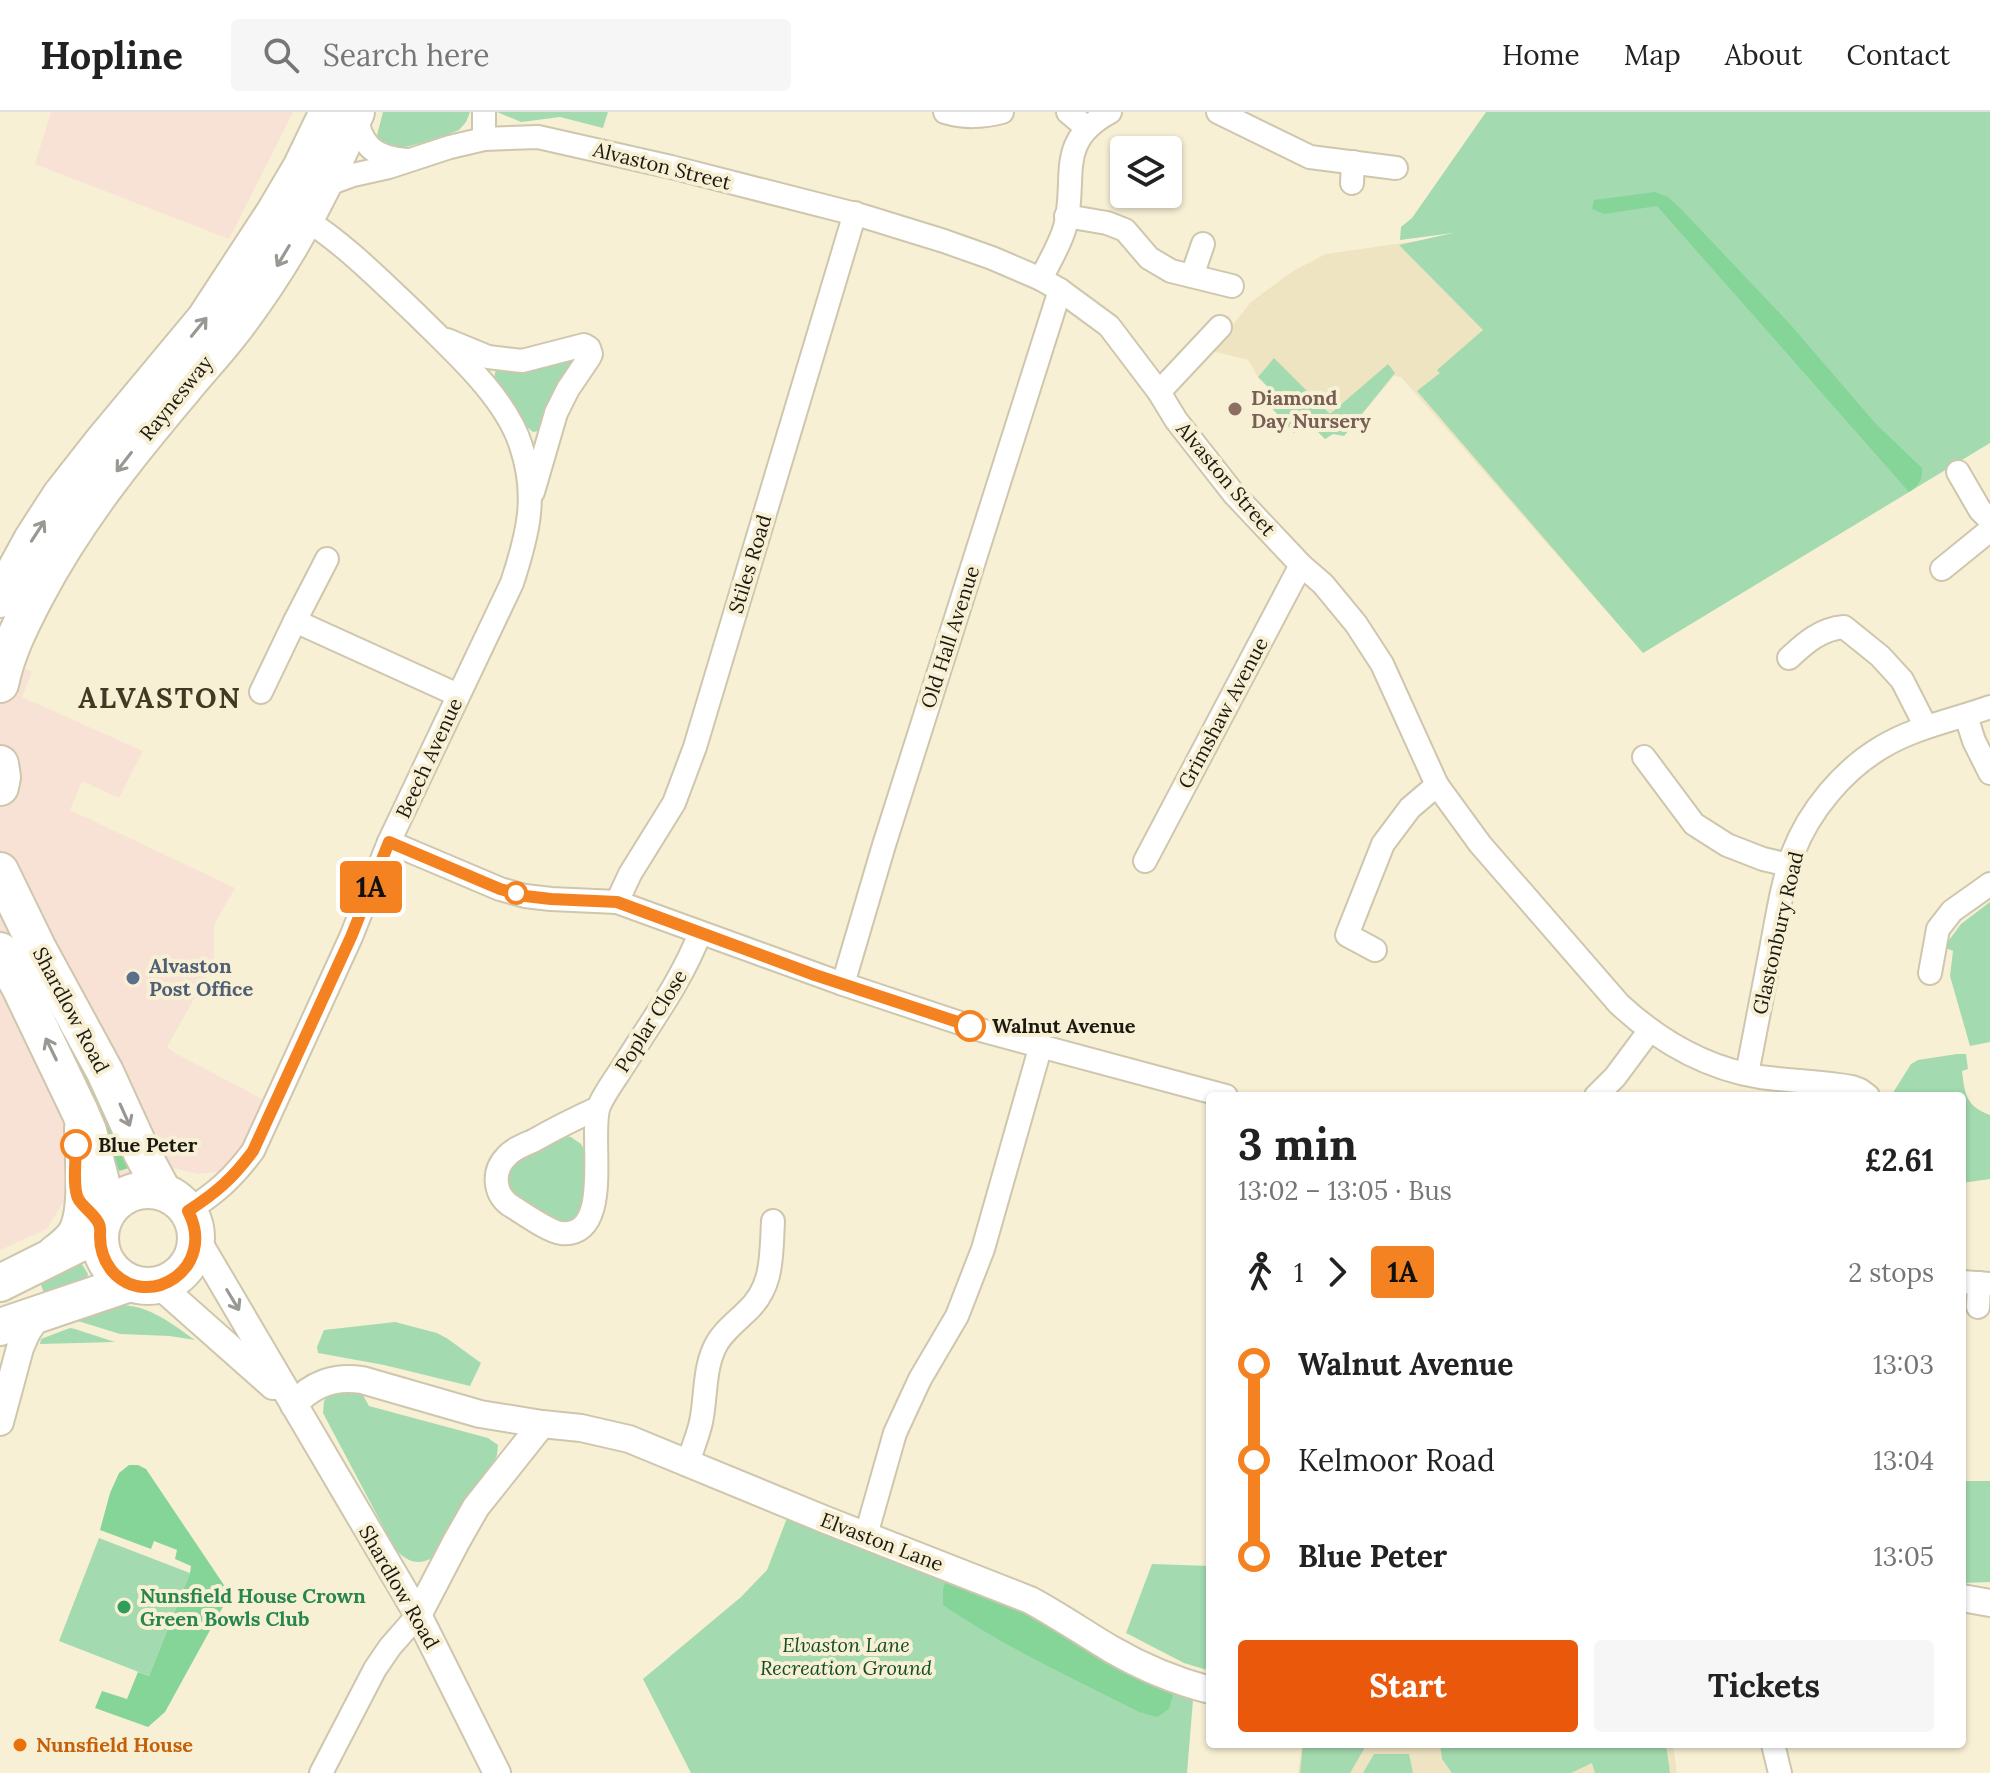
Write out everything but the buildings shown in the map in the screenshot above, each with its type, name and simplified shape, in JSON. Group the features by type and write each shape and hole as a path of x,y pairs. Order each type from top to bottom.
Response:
{"highway":[{"name":"Raynesway","path":"0,684 13,638 68,538 118,470 237,325 270,278 323,186 346,113"},
{"name":"Raynesway","path":"0,599 61,495 205,319 301,168 346,113"},
{"path":"0,764 0,787"},
{"name":"Shardlow Road","path":"0,871 105,1072 142,1153 182,1214"},
{"name":"Shardlow Road","path":"0,951 20,987 78,1117 88,1131 96,1217"},
{"path":"0,1327 144,1284 174,1279 185,1269 193,1255 182,1214 148,1190 122,1198 14,1277"},
{"path":"96,1217 103,1257 114,1273 144,1284"}],"street":[{"path":"484,112 484,139"},
{"path":"945,112 982,117 1002,112"},
{"path":"1068,112 1087,128 1110,112"},
{"path":"1218,112 1310,157 1352,173 1396,168"},
{"path":"346,113 366,144 375,152 407,160"},
{"name":"Old Hall Avenue","path":"843,984 1051,285 1064,228 1074,153 1080,135 1087,128"},
{"name":"Alvaston Street","path":"323,186 484,139 538,137 855,213 992,258 1051,285 1109,326 1234,494 1323,584 1356,624 1382,664 1437,785 1480,844 1591,974 1627,1011 1677,1048 1723,1068 1747,1074 1852,1087 1863,1092"},
{"name":"Stiles Road","path":"617,902 630,874 674,803 695,747 855,213"},
{"path":"1066,216 1107,223 1125,230 1149,258 1171,271 1232,286"},
{"name":"Beech Avenue","path":"305,219 327,233 439,337 492,394 521,443 531,498"},
{"path":"1192,276 1203,244"},
{"path":"1159,392 1220,327"},
{"name":"Beech Avenue","path":"182,1214 236,1175 253,1151 351,937 389,842 512,583 526,541 531,498 556,413 591,354 584,345 522,361 504,360 488,357 439,337"},
{"path":"1958,472 1980,510 1990,520"},
{"path":"1942,569 1990,530"},
{"path":"261,692 327,559"},
{"name":"Grimshaw Avenue","path":"1145,861 1301,565"},
{"path":"295,621 458,695"},
{"path":"1789,658 1811,638 1832,628 1844,627 1880,656 1902,680 1926,727"},
{"name":"Glastonbury Road","path":"1747,1074 1789,865 1811,819 1837,784 1882,747 1926,727 1990,707"},
{"path":"1966,716 1990,773"},
{"path":"1644,757 1694,824 1727,845 1789,865"},
{"path":"1375,950 1347,935 1383,844 1410,808 1437,785"},
{"path":"389,842 500,889 551,899 617,902 843,984 984,1031 1211,1092"},
{"path":"1930,973 1938,929 1952,911 1990,884"},
{"name":"Poplar Close","path":"598,1108 508,1154 499,1168 496,1181 499,1195 505,1203 554,1231 564,1233 584,1225 590,1218 598,1108 683,971 700,933"},
{"path":"1600,1092 1650,1030"},
{"path":"866,1535 895,1433 920,1379 957,1316 980,1260 1041,1045"},
{"name":"Shardlow Road","path":"182,1214 418,1615 497,1773"},
{"path":"688,1463 701,1422 712,1353 723,1334 750,1309 768,1282 773,1221"},
{"path":"1977,1283 1978,1307"},
{"name":"Shardlow Road","path":"144,1284 294,1405"},
{"path":"0,1422 20,1348 39,1314"},
{"name":"Elvaston Lane","path":"294,1405 305,1392 344,1377 480,1414 629,1439 1030,1600 1151,1670 1206,1689"},
{"path":"321,1773 375,1669 418,1615 476,1507 542,1424"},
{"path":"1966,1599 1990,1603"},
{"path":"1774,1748 1780,1773"}],"shaded area":[{"path":"51,112 293,112 229,239 35,164"},
{"path":"1604,214 1909,492 1643,653 1401,377 1394,376 1344,436 1333,434 1325,439 1306,420 1294,433 1261,396 1270,389 1248,360 1212,351 1251,302 1293,271 1326,254"},
{"path":"0,656 32,672 22,697 143,751 119,798 82,781 70,810 235,888 214,925 214,963 167,1047 266,1101 230,1170 198,1174 169,1167 62,1204 47,1229 0,1250"},
{"path":"1301,1748 1674,1748 1677,1773 1298,1773"}],"green space":[{"path":"383,112 470,112 459,130 425,142 391,148 377,135"},
{"path":"497,112 608,112 603,128 560,117 521,122"},
{"path":"1486,112 1990,112 1990,443 1643,653 1417,391 1483,330 1399,245 1453,233 1400,240 1401,227 1412,218"},
{"path":"1655,192 1668,197 1681,209 1789,323 1876,424 1922,468 1921,479 1915,487 1909,492 1657,206 1604,214 1592,209 1594,200"},
{"path":"568,358 572,363 571,371 543,426 533,432 494,378 496,369"},
{"path":"1274,358 1330,414 1388,364 1395,373 1344,436 1333,434 1325,439 1306,420 1294,433 1261,396 1270,389 1258,377"},
{"path":"1990,902 1990,1042 1970,1046 1950,976 1953,951 1944,947 1961,924"},
{"path":"56,1003 132,1167 119,1171 96,1105 46,1008"},
{"path":"1966,1054 1968,1069 1962,1071 1966,1092 1894,1092 1911,1064 1918,1060"},
{"path":"1966,1093 1976,1108 1990,1115 1990,1179 1966,1182"},
{"path":"561,1135 581,1144 587,1154 585,1205 575,1221 559,1224 511,1195 504,1184 508,1167"},
{"path":"80,1261 88,1274 87,1280 44,1293 39,1280"},
{"path":"123,1305 152,1313 195,1340 120,1334 68,1318"},
{"path":"395,1322 437,1333 481,1363 470,1386 318,1353 317,1347 324,1330"},
{"path":"70,1328 115,1342 40,1344 41,1339"},
{"path":"360,1390 369,1406 488,1438 498,1445 491,1469 440,1553 422,1562 411,1561 395,1549 323,1413 324,1401 331,1392"},
{"path":"129,1465 146,1469 230,1594 165,1712 148,1727 95,1708 102,1691 127,1699 138,1672 149,1676 191,1566 175,1559 177,1550 154,1541 151,1549 100,1530 110,1493 119,1473"},
{"path":"1966,1481 1990,1481 1990,1582 1966,1583"},
{"name":"Elvaston Lane Recreation Ground","path":"787,1518 957,1575 1193,1700 1187,1773 691,1773 643,1679 741,1597 767,1570"},
{"name":"Nunsfield House Crown Green Bowls Club","path":"99,1538 190,1573 149,1676 59,1641"},
{"path":"1152,1564 1206,1566 1206,1670 1184,1663 1126,1633"},
{"path":"957,1575 1156,1682 1173,1695 1169,1709 1157,1717 1139,1712 1039,1662 966,1620 943,1605 946,1579"},
{"path":"1303,1748 1364,1748 1350,1773 1300,1773"},
{"path":"1441,1748 1667,1748 1670,1773 1595,1773 1592,1763 1571,1773 1452,1773 1442,1759"},
{"path":"1374,1754 1409,1754 1413,1773 1363,1773"}],"bus line":[{"name":"1A","path":"76,1145 77,1198 100,1226 103,1257 114,1273 140,1286 159,1285 174,1279 185,1269 193,1255 195,1226 188,1211 236,1175 253,1151 351,937 389,842 500,889 525,896 617,902 815,975 970,1026"}],"place":[{"name":"Diamond Day Nursery","path":"1235,409"},
{"name":"Alvaston Post Office","path":"133,978"},
{"name":"Walnut Avenue","path":"970,1026"},
{"name":"Blue Peter","path":"76,1145"},
{"name":"Nunsfield House Crown Green Bowls Club","path":"124,1607"},
{"name":"Nunsfield House","path":"20,1745"}],"district":[{"name":"ALVASTON","path":"160,698"}]}
